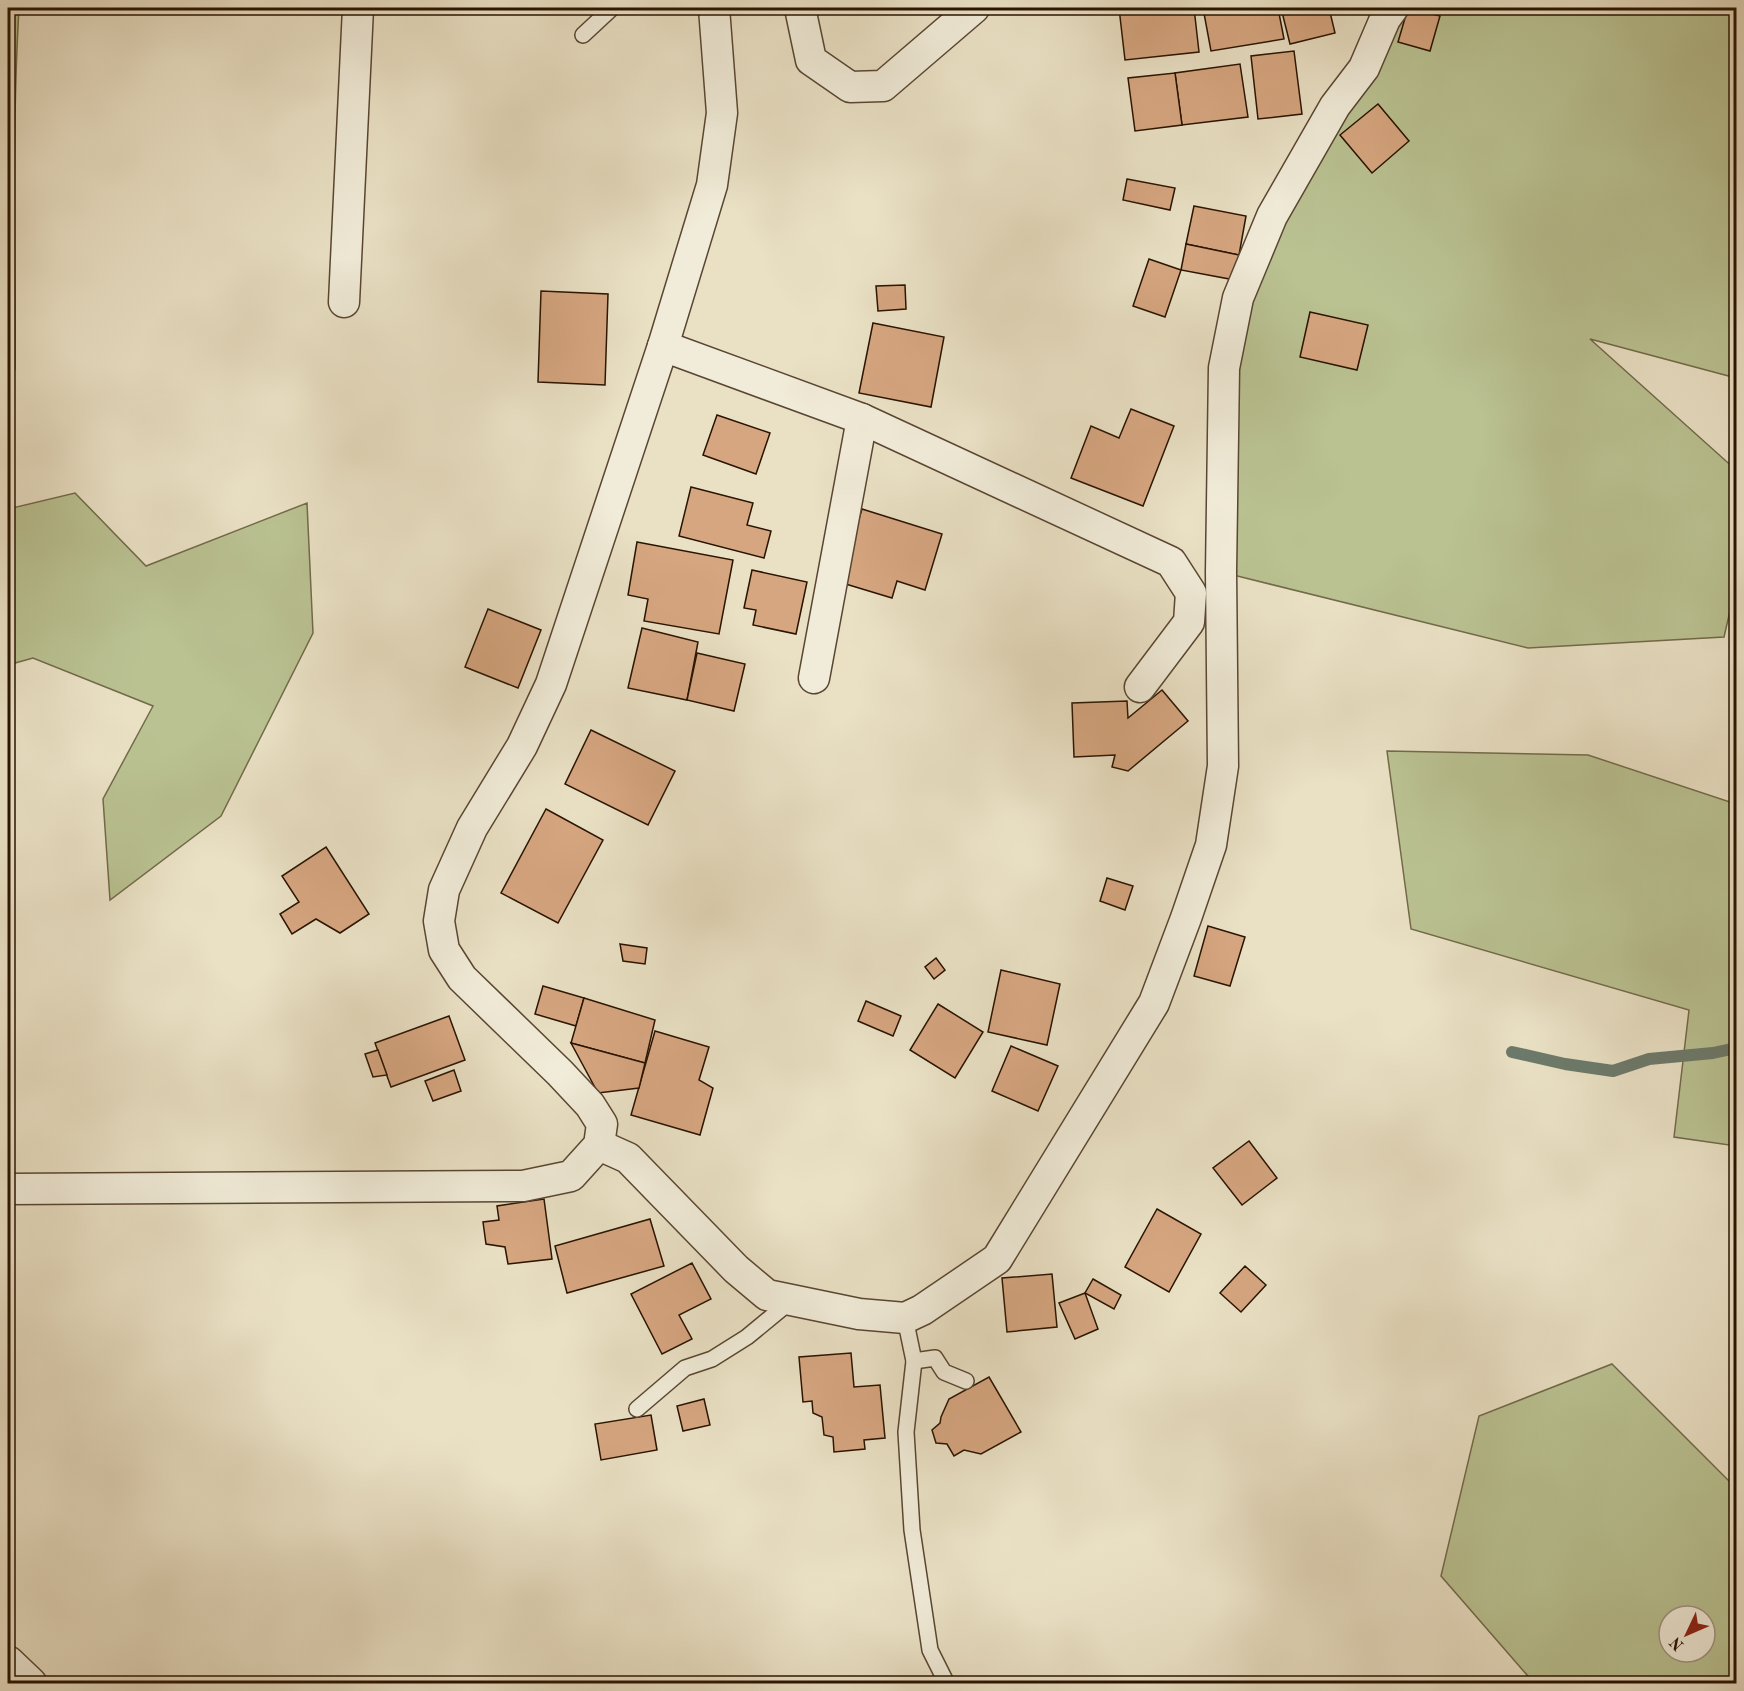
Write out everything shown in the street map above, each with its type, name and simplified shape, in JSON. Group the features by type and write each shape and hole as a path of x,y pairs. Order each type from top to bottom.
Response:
{"street":[{"path":"344,302 358,8"},
{"path":"8,1189 523,1186 571,1176 599,1145 602,1124 590,1105 462,978 444,950 439,921 444,890 472,828 522,746 551,684 663,346 712,185 722,113 714,8"},
{"path":"800,8 811,60 850,87 883,86 974,8"},
{"path":"599,1145 628,1158 736,1269 767,1295 859,1314 905,1318 922,1310 997,1259 1154,1003 1211,845 1223,766 1221,572 1224,368 1238,298 1272,216 1335,106 1364,68 1385,20 1393,8"},
{"path":"663,346 862,419 1171,562 1191,593 1189,622 1140,687"},
{"path":"814,678 862,419"},
{"path":"8,1663 30,1683"}],"lane":[{"path":"583,35 612,8"},
{"path":"637,1409 685,1368 712,1359 747,1336 792,1300"},
{"path":"905,1318 914,1361 906,1432 912,1530 930,1650 947,1683"},
{"path":"914,1361 935,1358 945,1372 966,1381"}],"green space":[{"path":"8,8 19,8 15,143 15,369 8,390"},
{"path":"1393,8 1736,8 1736,378 1590,339 1736,470 1736,585 1724,637 1528,648 1221,572 1238,298"},
{"path":"75,493 146,566 307,503 313,633 221,816 110,900 103,799 153,706 33,658 8,665 8,509"},
{"path":"1387,751 1588,755 1736,804 1736,1146 1674,1137 1689,1010 1411,929"},
{"path":"1612,1364 1736,1488 1736,1683 1534,1683 1441,1576 1479,1416"}],"building":[{"path":"1119,8 1194,8 1199,52 1125,60"},
{"path":"1203,8 1278,8 1284,39 1211,51"},
{"path":"1281,8 1329,8 1335,33 1290,44"},
{"path":"1408,8 1440,16 1430,51 1398,42"},
{"path":"1294,51 1302,114 1258,119 1251,56"},
{"path":"1240,64 1248,117 1182,125 1175,73"},
{"path":"1175,73 1182,125 1135,131 1128,78"},
{"path":"1378,104 1409,141 1372,173 1340,135"},
{"path":"1127,179 1175,188 1170,210 1123,200"},
{"path":"1194,206 1246,216 1239,255 1186,244"},
{"path":"1186,244 1239,255 1235,280 1181,270"},
{"path":"1149,259 1181,270 1165,317 1133,306"},
{"path":"905,285 906,309 878,311 876,286"},
{"path":"541,291 608,294 605,385 538,382"},
{"path":"1310,312 1368,325 1357,370 1300,357"},
{"path":"873,323 944,337 931,407 859,393"},
{"path":"1131,409 1174,426 1143,506 1071,478 1091,426 1119,438"},
{"path":"717,415 770,433 756,474 703,455"},
{"path":"691,487 753,503 747,525 771,531 764,558 679,536"},
{"path":"862,509 942,534 925,590 897,581 892,598 839,582"},
{"path":"637,542 733,560 719,634 644,621 648,599 628,595"},
{"path":"752,570 807,582 796,634 753,625 756,610 744,608"},
{"path":"488,609 541,630 518,688 465,667"},
{"path":"642,628 698,642 687,700 628,688"},
{"path":"697,653 745,664 734,711 687,700"},
{"path":"1162,690 1188,721 1128,771 1112,767 1115,755 1074,757 1072,703 1127,701 1128,718"},
{"path":"591,730 675,771 648,825 565,784"},
{"path":"546,809 603,840 558,923 501,893"},
{"path":"326,847 369,914 340,933 316,919 292,934 280,914 299,902 282,876"},
{"path":"1107,878 1133,886 1125,910 1100,901"},
{"path":"1208,926 1245,937 1230,986 1194,976"},
{"path":"620,944 647,948 645,964 623,961"},
{"path":"936,958 945,970 934,979 925,967"},
{"path":"1001,970 1060,984 1047,1045 988,1032"},
{"path":"543,986 584,998 576,1026 535,1014"},
{"path":"584,998 655,1020 645,1063 571,1043"},
{"path":"866,1001 901,1016 893,1036 858,1021"},
{"path":"938,1004 983,1032 955,1078 910,1050"},
{"path":"449,1016 465,1060 391,1087 375,1043"},
{"path":"655,1031 709,1047 699,1080 713,1088 700,1135 631,1115"},
{"path":"571,1043 645,1063 639,1088 598,1093"},
{"path":"1011,1046 1058,1066 1038,1111 992,1091"},
{"path":"378,1050 387,1075 373,1077 365,1054"},
{"path":"454,1070 461,1091 433,1101 425,1081"},
{"path":"1249,1141 1277,1178 1242,1205 1213,1168"},
{"path":"544,1199 552,1259 508,1264 505,1247 486,1244 483,1222 499,1220 497,1206"},
{"path":"1157,1209 1201,1234 1169,1292 1125,1267"},
{"path":"650,1219 664,1266 567,1293 555,1246"},
{"path":"692,1263 711,1299 679,1315 692,1339 662,1354 631,1294"},
{"path":"1245,1266 1266,1285 1241,1312 1220,1293"},
{"path":"1052,1274 1057,1327 1007,1332 1002,1278"},
{"path":"1093,1279 1121,1295 1114,1309 1085,1293"},
{"path":"1085,1293 1098,1329 1075,1339 1059,1303"},
{"path":"851,1353 854,1387 880,1385 885,1438 864,1440 865,1449 834,1452 833,1437 824,1435 822,1417 813,1413 812,1401 803,1402 799,1357"},
{"path":"989,1377 1021,1432 981,1454 964,1450 954,1456 947,1444 936,1443 932,1430 940,1423 949,1399"},
{"path":"704,1399 710,1425 683,1431 677,1406"},
{"path":"651,1415 657,1450 601,1460 595,1424"}],"waterway":[{"path":"1512,1052 1565,1064 1613,1071 1649,1059 1713,1053 1736,1048"}]}
